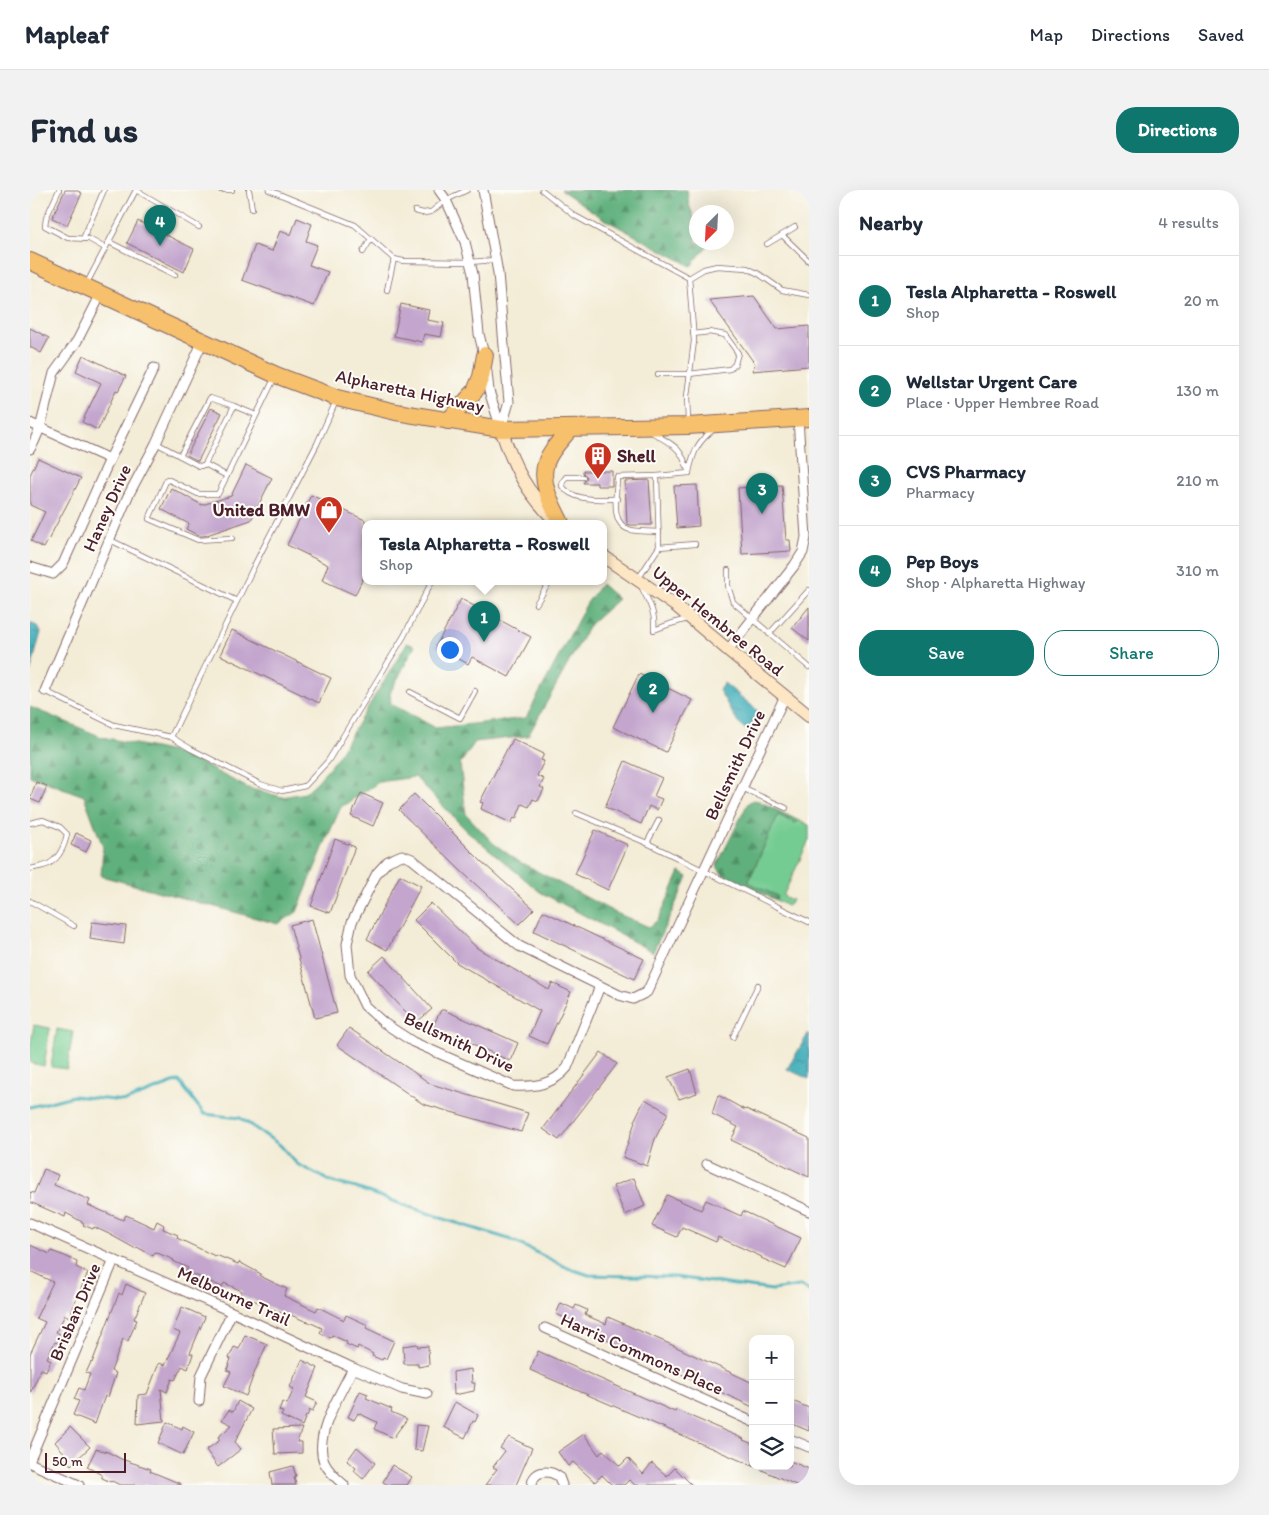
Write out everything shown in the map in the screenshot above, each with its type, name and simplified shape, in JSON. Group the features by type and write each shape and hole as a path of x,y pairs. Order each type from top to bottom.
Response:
{"highway":[{"name":"Alpharetta Highway","path":"30,261 276,376 337,398 396,412 501,430 688,426 804,418"},
{"path":"448,421 475,391 481,377 485,355"},
{"path":"560,520 548,495 544,472 546,463 553,451 571,428"}],"street":[{"path":"439,190 446,200 465,242 473,274 479,334 485,355 489,391 508,452 518,475 531,494 554,520"},
{"path":"483,190 498,272 509,402 501,430"},
{"path":"30,449 40,428 54,373 77,341 101,294"},
{"name":"Haney Drive","path":"45,691 128,496 156,443 203,341"},
{"path":"30,567 53,574 62,564 154,368"},
{"path":"728,650 803,552 807,539 804,418"},
{"path":"30,423 110,459"},
{"name":"Upper Hembree Road","path":"607,559 676,606 809,716"},
{"name":"Bellsmith Drive","path":"600,986 567,1068 561,1076 545,1084 513,1086 413,1042 384,1023 365,1006 350,975 347,944 352,922 377,873 388,861 402,855 412,859 519,946 619,995 633,999 647,992 784,696"},
{"path":"707,1164 809,1211"},
{"name":"Melbourne Trail","path":"30,1223 232,1312 353,1368 402,1389 427,1394"},
{"name":"Brisban Drive","path":"30,1459 114,1260"},
{"path":"199,1401 201,1376 232,1312"},
{"name":"Harris Commons Place","path":"545,1328 749,1420"},
{"path":"344,1485 324,1462 321,1446 324,1429 353,1368"},
{"path":"794,1441 809,1448"},
{"path":"30,1464 79,1485"},
{"path":"532,1485 534,1478 538,1474 549,1472 559,1477 562,1485"}],"lane":[{"path":"59,190 46,218 46,226 68,238 89,239 105,248"},
{"path":"82,239 104,190"},
{"path":"85,287 136,190 200,227"},
{"path":"221,190 232,190"},
{"path":"249,190 252,209"},
{"path":"269,190 355,225 394,259 403,262 495,260"},
{"path":"415,211 431,212 446,200 467,190"},
{"path":"542,190 575,216 689,278"},
{"path":"767,244 796,227"},
{"path":"782,235 809,261"},
{"path":"363,252 371,239"},
{"path":"109,242 175,275"},
{"path":"387,290 394,259"},
{"path":"689,278 704,269 717,266 732,266 746,268 759,274 782,290 809,295"},
{"path":"688,426 686,396 694,341 689,278"},
{"path":"658,374 689,374 730,369 735,364 738,353 725,336 709,332 693,334"},
{"path":"232,538 198,540 149,519 168,479 198,494 218,494 276,376"},
{"path":"180,456 210,398 256,414"},
{"path":"171,737 236,601 317,444 337,398"},
{"path":"156,443 199,466 203,466 234,406"},
{"path":"689,473 692,457 698,445 704,437 721,424"},
{"path":"644,427 679,450 684,457 689,473"},
{"path":"205,464 227,476"},
{"path":"659,532 631,530 620,524 616,516 615,477 689,473"},
{"path":"657,476 659,547 638,579 653,610 654,630 691,618"},
{"path":"583,477 566,477 562,486 574,495 616,499"},
{"path":"110,540 236,601"},
{"path":"659,547 695,544"},
{"path":"728,570 728,586 733,602 809,667"},
{"path":"45,691 114,725 171,737 260,784 282,791 305,786 328,760 404,636 430,585"},
{"path":"536,604 548,585"},
{"path":"769,634 809,590"},
{"path":"410,692 460,718 475,691"},
{"path":"742,788 786,808"},
{"path":"576,813 704,871 809,922"},
{"path":"30,823 43,820 60,827 67,834 59,854 50,864 30,869"},
{"path":"646,844 659,820"},
{"path":"30,901 74,926"},
{"path":"733,1037 758,985"}],"green space":[{"path":"561,190 687,190 689,250 704,250 691,266 604,219"},
{"path":"600,585 618,599 590,624 528,736 475,742 460,764 466,814 493,843 518,861 614,912 649,927 658,920 680,872 688,877 653,952 540,892 466,830 415,777 379,782 341,807 297,912 278,924 101,876 103,847 84,796 30,776 30,707 102,737 183,754 248,788 282,797 305,793 318,781 338,756 407,643 415,646 390,693 391,704 436,728 526,718 587,603"},
{"path":"753,800 759,801 797,820 796,823 778,815 748,882 777,896 776,900 723,875 717,865 748,803"},
{"path":"778,815 796,823 797,820 809,825 809,840 783,896 792,900 787,906 776,900 777,896 748,883"},
{"path":"34,1025 50,1028 44,1066 30,1063"},
{"path":"57,1029 73,1032 67,1069 51,1067"}],"water":[{"path":"30,623 37,626 41,632 30,673"},
{"path":"724,683 758,712 748,731 738,723 719,690"},
{"path":"809,1034 809,1079 787,1069"}],"building":[{"path":"65,190 75,190 82,193 67,225 52,218"},
{"path":"297,218 312,224 306,241 317,245 309,265 328,272 314,306 242,280 255,245 272,251 280,231 291,235"},
{"path":"138,221 194,249 184,272 127,243"},
{"path":"754,296 777,329 809,326 809,366 752,371 755,364 709,300"},
{"path":"401,304 429,310 427,320 444,323 441,337 424,334 422,342 394,336"},
{"path":"30,328 49,338 41,353 30,347"},
{"path":"83,355 126,376 118,391 116,390 98,430 82,422 101,383 76,371"},
{"path":"211,408 222,413 198,461 187,455"},
{"path":"38,458 81,478 44,548 31,541 45,512 30,505 30,475"},
{"path":"246,465 272,478 251,520 199,536 186,529 189,524 161,509 171,488 202,505 231,496"},
{"name":"Shell","path":"583,471 612,471 612,486 597,486 597,483 583,483 587,477"},
{"name":"Shell","path":"649,480 652,525 627,524 625,481"},
{"name":"Shell","path":"697,485 699,526 677,528 674,486"},
{"path":"782,485 786,540 790,540 791,551 742,554 738,488"},
{"name":"United BMW","path":"311,495 365,520 362,520 362,580 355,595 322,580 328,565 287,545"},
{"path":"461,599 531,637 509,677 472,657 468,664 436,646"},
{"path":"809,607 809,641 792,628"},
{"path":"232,630 331,678 319,703 220,655"},
{"path":"639,674 692,700 666,752 613,727"},
{"path":"513,739 544,754 541,760 544,761 537,776 544,779 540,787 544,789 538,801 533,799 529,807 522,804 516,819 514,818 511,823 481,809 483,803 480,802"},
{"path":"625,761 662,778 654,796 662,799 657,810 649,806 641,824 605,807"},
{"path":"36,782 47,786 40,803 30,799"},
{"path":"361,793 383,803 373,826 351,816"},
{"path":"414,794 482,862 534,909 519,924 399,810"},
{"path":"595,830 628,845 608,890 575,874"},
{"path":"76,833 91,840 86,852 71,845"},
{"path":"335,839 355,847 330,913 311,906"},
{"path":"400,875 421,886 387,950 367,939"},
{"path":"431,903 477,948 549,990 552,983 571,992 547,1044 529,1036 540,1011 457,963 414,920"},
{"path":"543,911 644,959 634,979 534,931"},
{"path":"312,919 337,1013 315,1018 290,925"},
{"path":"92,922 126,926 124,944 90,939"},
{"path":"384,956 432,1009 416,1023 368,971"},
{"path":"441,1010 518,1043 510,1061 433,1026"},
{"path":"349,1028 431,1084 528,1113 521,1132 423,1104 337,1045"},
{"path":"601,1052 617,1064 559,1140 543,1129"},
{"path":"690,1069 697,1093 679,1099 668,1077"},
{"path":"718,1095 745,1110 809,1138 809,1177 731,1140 738,1127 712,1114"},
{"path":"645,1099 667,1112 655,1139 647,1166 623,1157 634,1121"},
{"path":"44,1169 58,1175 54,1185 90,1200 88,1205 123,1220 126,1215 154,1228 157,1221 164,1225 163,1229 178,1235 177,1238 215,1256 238,1264 239,1262 261,1274 260,1276 287,1289 284,1296 316,1311 318,1307 344,1320 346,1315 368,1325 366,1328 394,1341 386,1359 383,1358 382,1360 372,1356 373,1354 358,1346 357,1349 332,1335 331,1338 320,1333 322,1328 291,1315 290,1317 240,1295 242,1291 224,1283 222,1287 186,1271 188,1268 174,1260 155,1252 153,1256 94,1227 93,1229 83,1225 84,1223 66,1213 65,1217 30,1202 30,1192 34,1193"},
{"path":"634,1178 645,1206 625,1215 613,1186"},
{"path":"667,1195 701,1210 706,1200 741,1216 743,1211 801,1238 786,1269 718,1237 716,1242 682,1227 677,1237 652,1226"},
{"path":"30,1245 50,1254 51,1251 65,1256 77,1262 76,1267 88,1273 70,1317 65,1315 56,1332 62,1335 58,1343 55,1342 47,1358 51,1360 46,1371 41,1369 30,1394 30,1354 45,1322 36,1318 53,1282 30,1271"},
{"path":"126,1284 145,1293 134,1319 137,1320 128,1341 123,1339 111,1371 116,1373 108,1397 105,1396 95,1424 73,1415 79,1401 74,1399 79,1388 84,1390 90,1374 86,1373 92,1363 119,1293 122,1295"},
{"path":"561,1303 574,1309 576,1305 587,1310 585,1315 606,1324 608,1317 749,1381 749,1405 600,1337 601,1334 556,1314"},
{"path":"182,1307 205,1317 190,1353 193,1354 188,1369 182,1366 175,1380 172,1379 167,1392 161,1389 164,1421 137,1424 138,1395 147,1394 159,1363 165,1365 180,1333 173,1330"},
{"path":"245,1335 267,1344 246,1396 224,1386 231,1372 227,1370 231,1359 229,1358 234,1347 239,1349"},
{"path":"417,1344 418,1347 428,1346 429,1365 418,1367 418,1364 404,1364 403,1346"},
{"path":"538,1351 675,1412 676,1410 744,1439 749,1442 749,1464 530,1370"},
{"path":"302,1360 318,1368 306,1397 317,1402 312,1412 310,1410 306,1416 302,1426 281,1416 283,1412 279,1411 282,1402 287,1404 294,1389 290,1387"},
{"path":"471,1369 472,1383 475,1383 474,1391 454,1395 453,1372"},
{"path":"360,1391 368,1394 366,1398 392,1409 391,1412 407,1419 393,1438 374,1429 377,1422 358,1413 354,1420 348,1417"},
{"path":"238,1401 252,1409 235,1442 241,1449 218,1467 206,1450 220,1440 218,1437 232,1425 222,1420 229,1410 233,1412"},
{"path":"455,1402 478,1415 465,1438 443,1427"},
{"path":"794,1402 809,1408 809,1431 794,1425"},
{"path":"167,1422 182,1429 183,1426 194,1432 183,1455 158,1443"},
{"path":"416,1425 428,1426 422,1451 414,1450"},
{"path":"70,1427 90,1447 71,1465 63,1456 66,1455 55,1442"},
{"path":"302,1428 297,1442 302,1442 302,1453 275,1454 273,1429"},
{"path":"584,1434 599,1455 603,1450 620,1466 628,1458 643,1474 652,1463 667,1476 675,1468 692,1485 635,1485 629,1480 624,1485 612,1485 602,1475 595,1482 573,1462 568,1466 558,1452"},
{"path":"509,1437 532,1448 516,1485 485,1485 497,1469 493,1467 505,1451 500,1448"},
{"path":"357,1447 375,1463 363,1479 354,1471 356,1468 347,1461"},
{"path":"96,1449 151,1469 150,1471 181,1485 120,1485 111,1482 87,1467"},
{"path":"794,1463 809,1469 809,1485 796,1485 762,1470 794,1470"},
{"path":"392,1465 412,1477 407,1485 388,1485 383,1482"},
{"path":"293,1466 296,1485 272,1485 270,1472"}],"waterway":[{"path":"30,1107 73,1096 125,1101 179,1081 204,1114 240,1118 280,1145 297,1164 332,1182 356,1188 447,1220 509,1239 568,1268 589,1275 675,1277 772,1290 800,1286 809,1291"}],"place":[{"name":"Pep Boys","path":"160,246"},
{"name":"Shell","path":"598,480"},
{"name":"CVS Pharmacy","path":"762,514"},
{"name":"United BMW","path":"329,534"},
{"name":"Tesla Alpharetta - Roswell","path":"484,642"},
{"name":"Wellstar Urgent Care","path":"653,713"}]}
